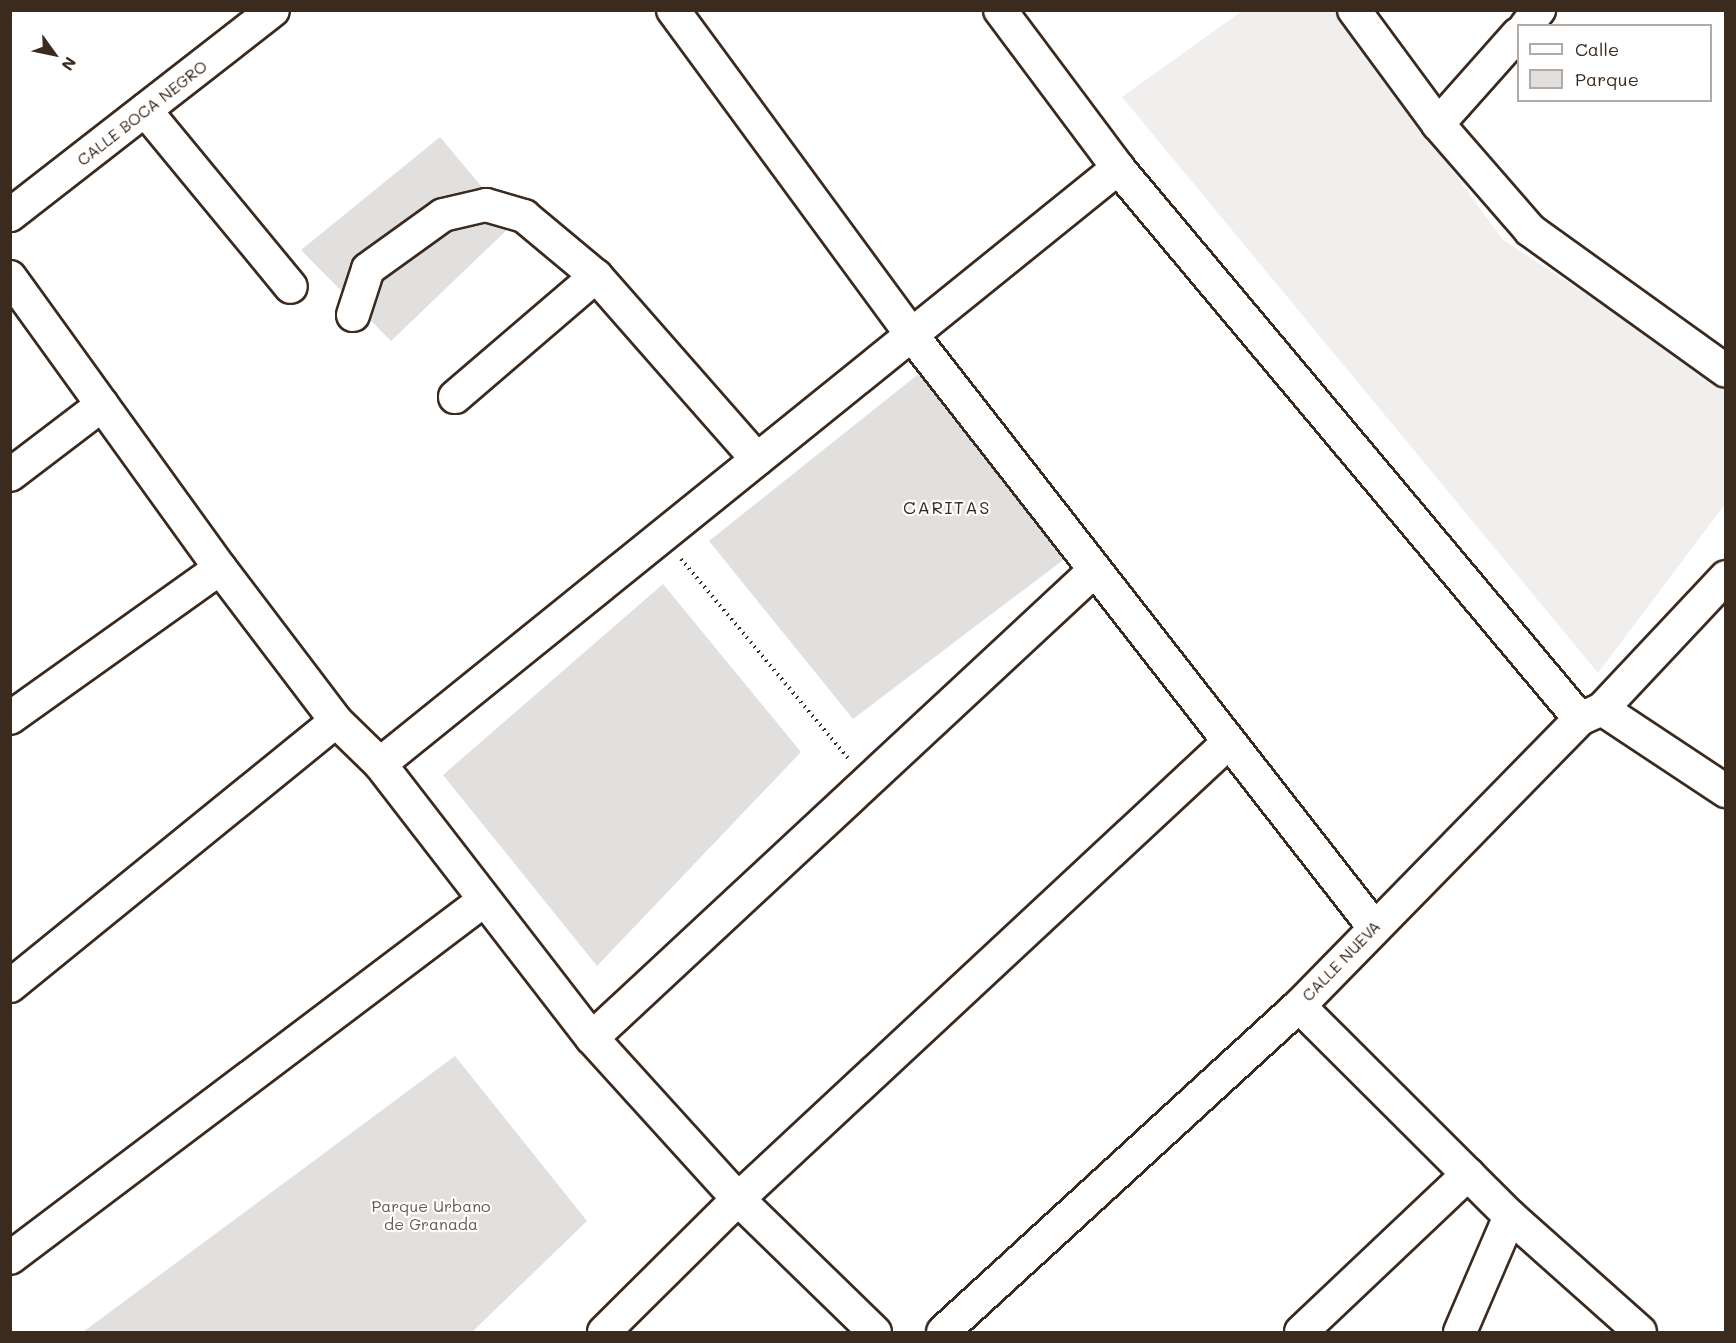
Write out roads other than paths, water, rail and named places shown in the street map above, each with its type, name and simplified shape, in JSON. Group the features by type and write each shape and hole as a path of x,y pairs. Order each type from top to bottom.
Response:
{"street":[{"name":"CALLE BOCA NEGRO","path":"10,215 273,10"},
{"path":"672,10 911,334 1374,927"},
{"path":"1000,10 1118,168 1591,714 1725,791"},
{"path":"1354,10 1438,124 1530,230 1725,371"},
{"path":"1528,24 1539,10"},
{"path":"1438,124 1517,35"},
{"path":"145,110 291,287"},
{"path":"380,764 1118,168"},
{"path":"353,315 368,269 443,215 486,206 524,216 596,276 757,459"},
{"path":"455,397 596,276"},
{"path":"10,277 220,568 336,721 380,764 483,902 592,1038 738,1199 875,1332"},
{"path":"10,476 102,405"},
{"path":"10,718 220,568"},
{"path":"592,1038 1095,570"},
{"name":"CALLE NUEVA","path":"943,1332 1299,1006 1374,927 1591,714 1725,577"},
{"path":"10,986 336,721"},
{"path":"604,1332 738,1199 1229,742"},
{"path":"10,1258 483,902"},
{"path":"1299,1006 1510,1216 1640,1332"},
{"path":"1301,1332 1468,1174"},
{"path":"1460,1332 1510,1216"}],"district":[{"name":"CARITAS","path":"947,507"}],"park label":[{"name":"Parque Urbano de Granada","path":"431,1215"}]}
